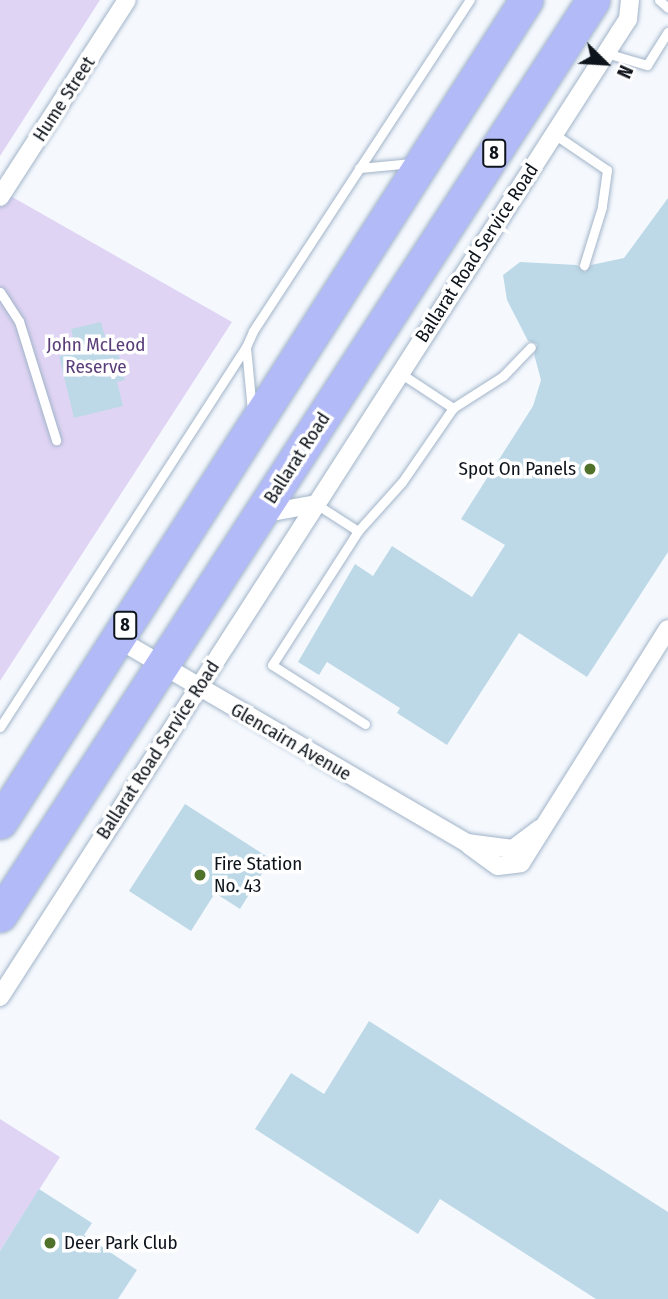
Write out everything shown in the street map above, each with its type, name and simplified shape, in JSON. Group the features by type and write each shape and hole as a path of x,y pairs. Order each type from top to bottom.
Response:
{"highway":[{"name":"8","path":"0,822 116,638 254,430 526,0"},
{"name":"Ballarat Road","path":"0,915 593,0"}],"street":[{"name":"Hume Street","path":"0,197 127,0"},
{"name":"Ballarat Road Service Road","path":"0,997 606,54 628,19 630,0"},
{"path":"261,514 316,504"},
{"name":"Glencairn Avenue","path":"116,638 197,689 467,843 513,849 540,829 668,629"}],"lane":[{"path":"0,727 470,0"},
{"path":"659,0 668,8"},
{"path":"606,54 647,65 668,32"},
{"path":"554,134 607,170 603,207 584,265"},
{"path":"359,168 423,162"},
{"path":"0,292 19,321 56,440"},
{"path":"246,347 254,430"},
{"path":"365,724 272,664 358,531 402,482 453,408 503,376 531,347"},
{"path":"400,373 453,408"},
{"path":"316,504 358,531"}],"green space":[{"path":"0,0 100,0 0,156"},
{"name":"John McLeod Reserve","path":"0,190 232,322 0,681"},
{"path":"0,1119 60,1157 0,1251"}],"building":[{"path":"668,198 668,552 587,677 519,633 447,745 397,713 400,708 327,662 319,675 298,662 355,564 373,576 392,546 472,597 505,545 461,519 533,406 541,380 534,354 537,344 528,341 507,300 503,275 520,262 577,265 585,272 591,265 624,258"},
{"path":"101,322 108,347 116,344 125,380 117,382 123,406 74,418 59,356 76,352 71,329"},
{"name":"Fire Station No. 43","path":"185,804 271,859 240,909 215,893 191,931 129,891"},
{"path":"369,1021 668,1212 668,1299 596,1299 440,1199 418,1234 255,1129 291,1073 324,1094"},
{"name":"Deer Park Club","path":"39,1189 92,1223 84,1235 137,1270 118,1299 0,1299 0,1251"}],"place":[{"name":"Spot On Panels","path":"590,469"},
{"name":"Fire Station No. 43","path":"200,875"},
{"name":"Deer Park Club","path":"50,1243"}]}
